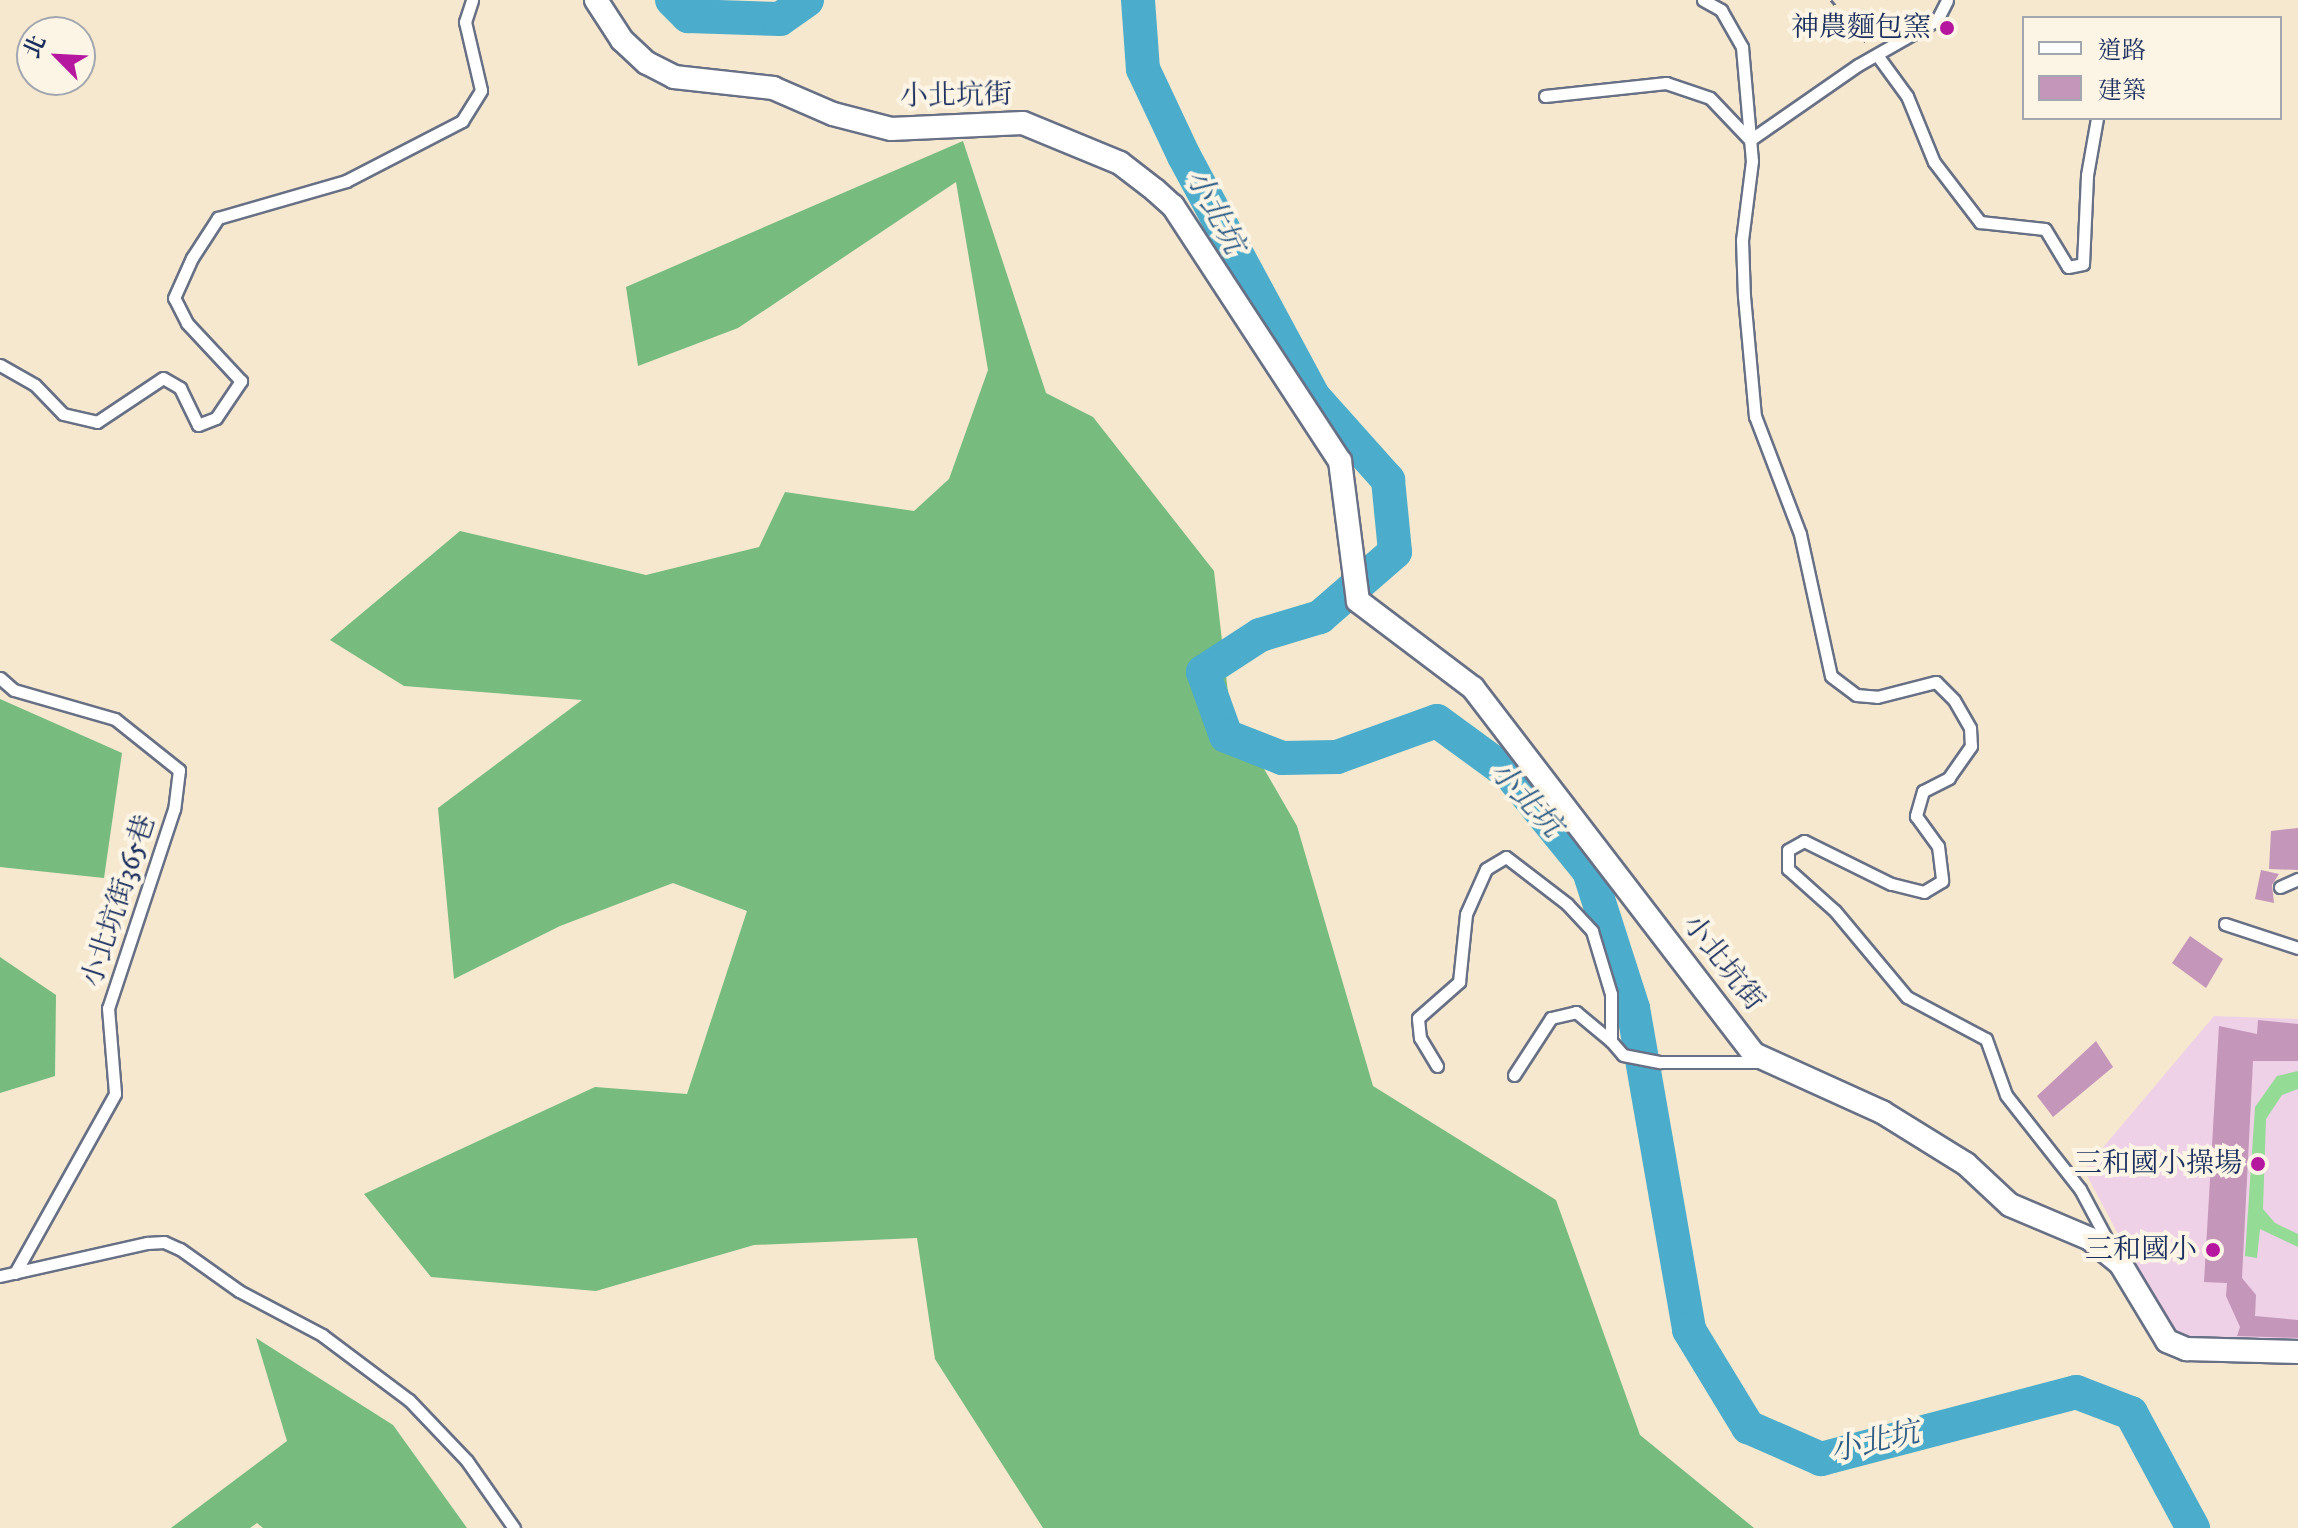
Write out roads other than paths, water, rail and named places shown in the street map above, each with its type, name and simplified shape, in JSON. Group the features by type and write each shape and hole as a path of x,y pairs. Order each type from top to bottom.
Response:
{"street":[{"name":"小北坑街","path":"596,0 622,40 647,63 674,77 773,88 833,114 891,129 1023,123 1120,163 1173,206 1340,461 1358,601 1473,688 1754,1054 1765,1062 1882,1112 1966,1164 2010,1205 2090,1239 2120,1263"},
{"path":"2120,1263 2167,1341 2186,1349 2298,1352"}],"lane":[{"path":"0,365 35,385 63,414 97,422 163,378 180,388 198,425 216,418 241,381 187,323 174,298 192,258 218,218 346,181 462,121 481,90 465,22 472,0"},
{"path":"1703,0 1721,10 1742,47 1750,140 1742,240 1755,416 1800,534 1831,676 1856,695 1877,697 1936,682 1954,700 1970,728 1971,746 1949,778 1923,791 1916,816 1938,846 1942,881 1924,892 1891,884 1804,841 1788,850 1788,869 1835,911 1907,997 1986,1039 2006,1095 2080,1189 2120,1263"},
{"path":"1750,140 1877,55 1937,20 1947,0"},
{"path":"1877,55 1907,96 1934,162 1980,222 2045,229 2068,267 2083,264 2087,175 2097,120"},
{"path":"1545,96 1666,83 1710,98 1750,140"},
{"name":"小北坑街365巷","path":"0,678 14,690 115,719 179,770 174,809 108,1008 115,1094 15,1273"},
{"path":"1437,1066 1420,1038 1418,1018 1459,982 1466,914 1486,869 1506,857 1567,904 1592,931 1611,994 1611,1041"},
{"path":"2280,887 2298,879"},
{"path":"2225,924 2298,948"},
{"path":"1514,1075 1551,1018 1576,1012 1623,1055 1660,1062 1765,1062"},
{"path":"0,1276 147,1243 164,1242 180,1249 239,1291 322,1335 409,1400 467,1461 514,1528"}],"waterway":[{"name":"小北坑","path":"672,0 688,16 780,19 807,0"},
{"name":"小北坑","path":"1138,0 1143,69 1184,156 1313,396 1388,480 1395,552 1320,617 1260,635 1203,672 1226,736 1282,758 1337,757 1437,721 1511,775 1589,871 1633,1008 1689,1330 1748,1427 1821,1459 2076,1392 2131,1413 2193,1528"}],"place":[{"name":"神農麵包窯","path":"1947,28"},
{"name":"三和國小操場","path":"2258,1164"},
{"name":"三和國小","path":"2213,1250"}]}
